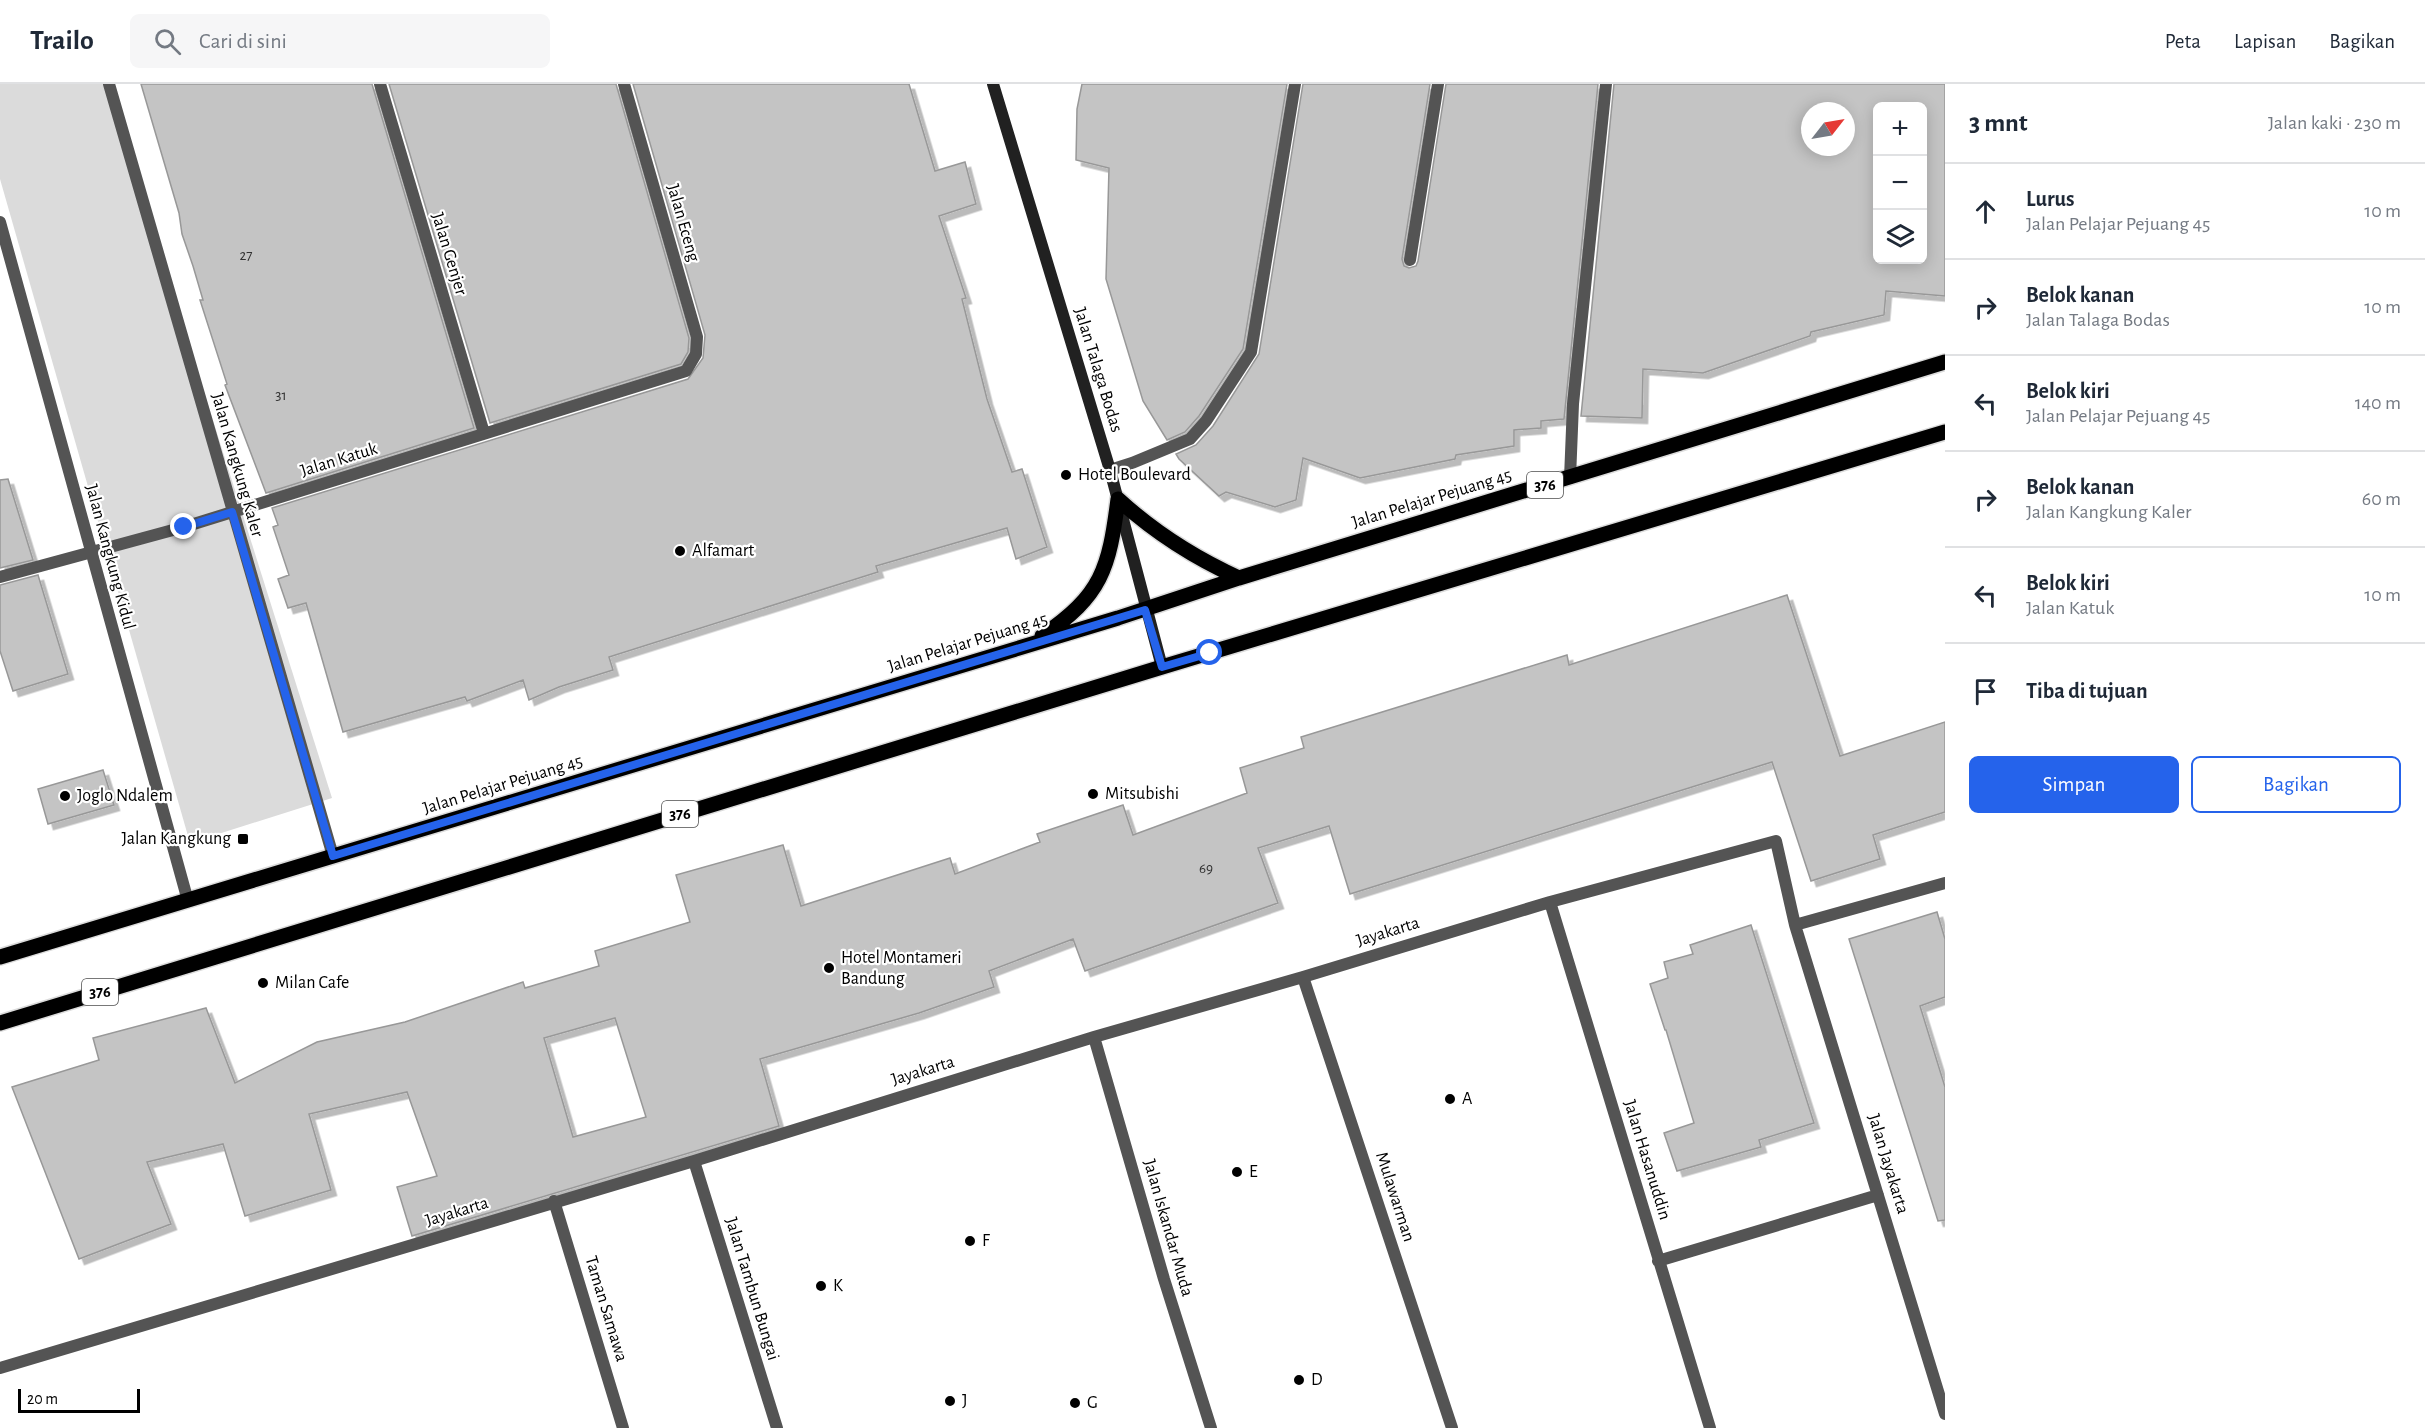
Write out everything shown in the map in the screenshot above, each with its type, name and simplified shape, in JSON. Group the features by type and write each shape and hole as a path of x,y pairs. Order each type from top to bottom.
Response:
{"main road":[{"name":"Jalan Pelajar Pejuang 45","path":"0,957 1145,610 1239,578 1945,362"},
{"name":"376","path":"0,1023 1162,667 1945,432"},
{"path":"1118,499 1139,519 1203,562 1239,578"},
{"path":"1030,645 1067,619 1096,587 1112,547 1118,499"}],"street":[{"name":"Jalan Kangkung Kaler","path":"109,84 333,856"},
{"name":"Jalan Genjer","path":"380,84 484,433"},
{"name":"Jalan Eceng","path":"624,84 697,337 696,354 686,371"},
{"name":"Jalan Talaga Bodas","path":"993,84 1110,470 1145,610 1162,667"},
{"path":"1110,470 1190,439 1206,421 1251,352 1295,84"},
{"path":"1410,260 1438,84"},
{"path":"1570,478 1574,404 1606,84"},
{"name":"Jalan Kangkung Kidul","path":"0,222 90,554 188,901"},
{"name":"Jalan Katuk","path":"0,577 90,554 232,512 686,371"},
{"name":"Jayakarta","path":"0,1368 693,1161 1094,1037 1550,902 1776,841 1795,925"},
{"path":"1795,925 1945,883"},
{"name":"Jalan Hasanuddin","path":"1550,902 1710,1428"},
{"name":"Jalan Jayakarta","path":"1795,925 1945,1414"},
{"name":"Mulawarman","path":"1303,977 1452,1428"},
{"name":"Jalan Iskandar Muda","path":"1094,1037 1164,1279 1211,1428"},
{"name":"Jalan Tambun Bungai","path":"693,1161 777,1428"},
{"path":"1658,1261 1878,1195"},
{"name":"Taman Samawa","path":"554,1201 623,1428"}],"shaded area":[{"path":"0,84 107,84 332,798 190,843 0,179"}],"building":[{"path":"141,84 372,84 474,428 266,493 225,385 227,384 200,300 203,300 182,234 179,213"},
{"path":"389,84 616,84 689,338 688,352 681,364 490,423"},
{"path":"633,84 909,84 935,171 965,162 976,204 939,216 966,298 962,299 987,399 1012,472 1022,469 1047,547 1016,559 1007,528 876,566 878,572 609,657 613,670 559,687 529,700 523,680 467,701 465,697 343,732 306,603 288,608 278,579 289,575 273,527 278,525 272,508 688,379 703,358 705,335"},
{"path":"1082,84 1287,84 1243,349 1199,416 1185,432 1167,440 1143,401 1106,279 1109,168 1076,160 1077,109"},
{"path":"1303,84 1430,84 1402,259 1404,266 1409,268 1416,266 1418,261 1446,84 1598,84 1564,419 1541,421 1541,428 1514,430 1514,446 1456,455 1455,459 1360,478 1303,458 1296,500 1275,507 1226,492 1219,496 1179,459 1176,454 1196,445 1213,426 1259,354"},
{"path":"1614,84 1945,84 1945,296 1886,291 1884,315 1811,332 1810,336 1703,373 1643,369 1642,418 1581,416"},
{"path":"8,479 33,560 0,568 0,480"},
{"path":"38,575 68,674 13,691 0,651 0,585"},
{"path":"1787,595 1840,756 1945,722 1945,812 1873,835 1880,859 1811,881 1772,762 1350,894 1329,826 1258,848 1278,903 1085,971 1073,939 989,971 994,987 919,1013 760,1059 779,1126 412,1236 397,1187 437,1176 407,1092 309,1114 331,1190 245,1216 223,1144 147,1162 171,1224 79,1259 12,1087 99,1060 93,1038 206,1008 235,1083 317,1042 405,1022 523,982 525,988 599,966 595,951 690,922 676,875 783,845 801,906 950,858 955,874 1040,842 1037,834 1123,805 1133,835 1247,793 1240,768 1304,748 1301,737 1567,655 1569,665","holes":["615,1018 646,1117 573,1137 544,1038"]},
{"path":"103,770 114,805 48,824 38,789"},
{"path":"1937,912 1945,939 1945,997 1920,1006 1945,1087 1945,1220 1938,1221 1849,939"},
{"path":"1751,925 1814,1123 1759,1140 1761,1147 1677,1171 1664,1133 1694,1123 1650,984 1668,978 1664,962 1693,954 1690,945"}],"place":[{"name":"Hotel Boulevard","path":"1066,475"},
{"name":"Alfamart","path":"680,551"},
{"name":"Mitsubishi","path":"1093,794"},
{"name":"Joglo Ndalem","path":"65,796"},
{"name":"Jalan Kangkung","path":"243,839"},
{"name":"Hotel Montameri Bandung","path":"829,968"},
{"name":"Milan Cafe","path":"263,983"},
{"name":"A","path":"1450,1099"},
{"name":"E","path":"1237,1172"},
{"name":"F","path":"970,1241"},
{"name":"K","path":"821,1286"},
{"name":"D","path":"1299,1380"},
{"name":"J","path":"950,1401"},
{"name":"G","path":"1075,1403"}],"route":[{"path":"184,527 232,512 333,856 1145,610 1162,667 1210,653"}]}
